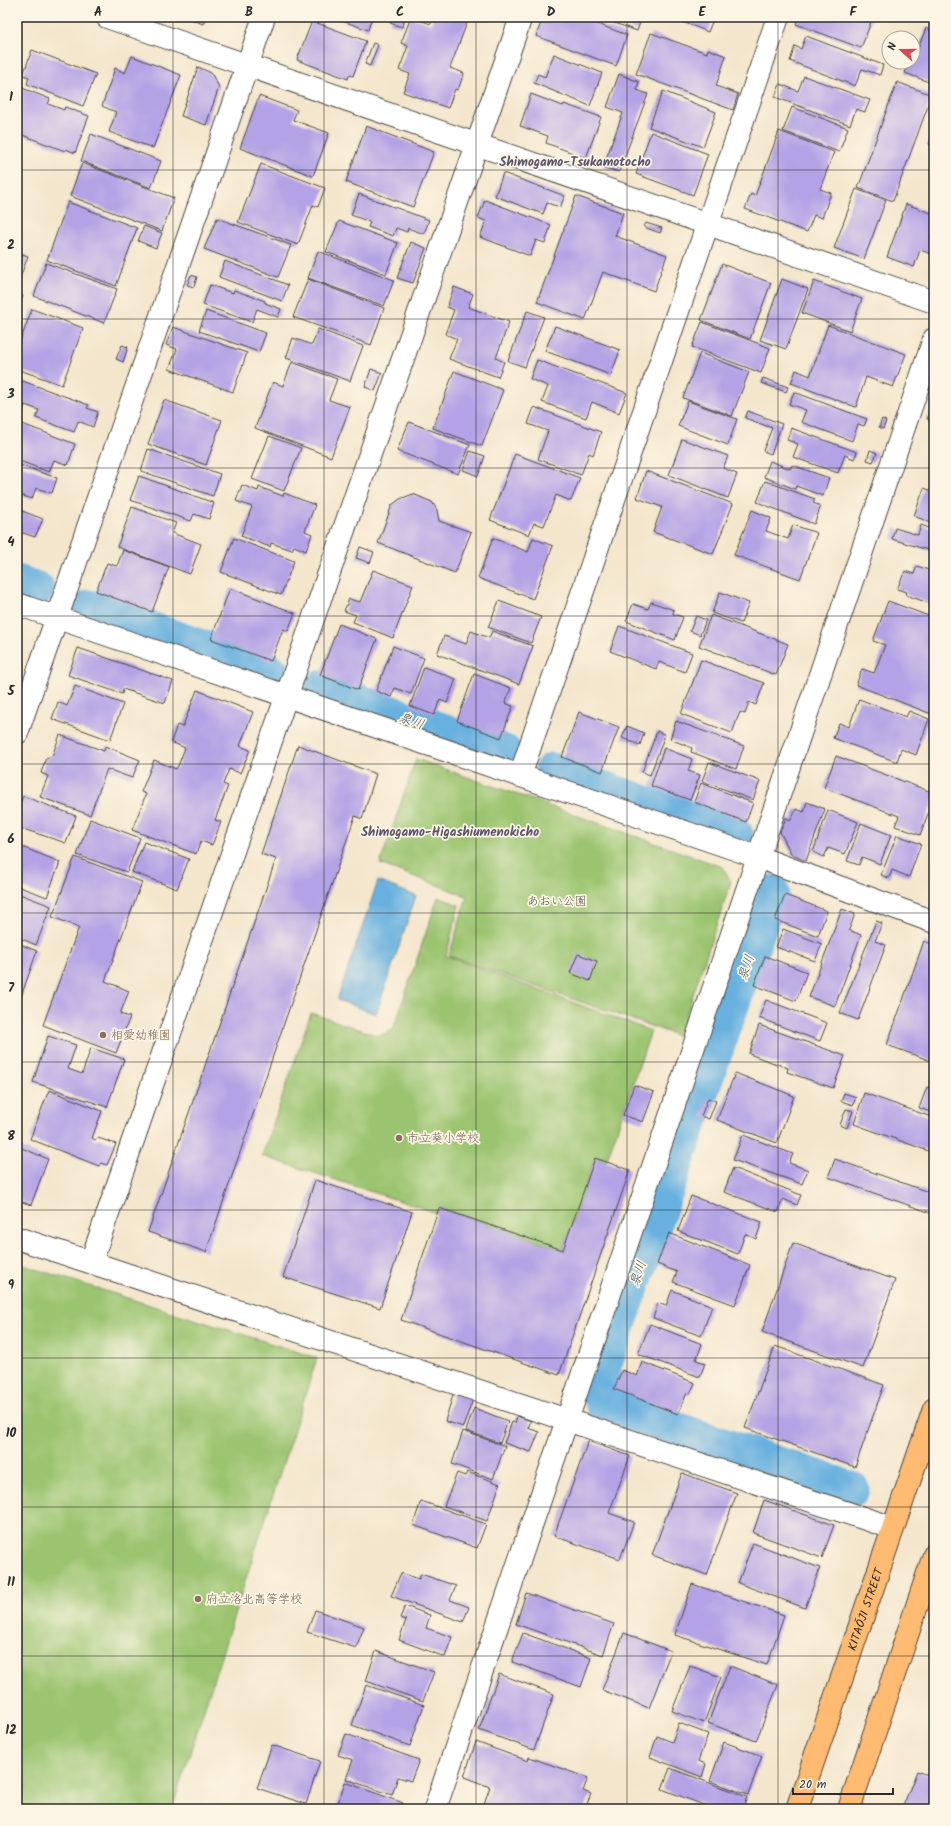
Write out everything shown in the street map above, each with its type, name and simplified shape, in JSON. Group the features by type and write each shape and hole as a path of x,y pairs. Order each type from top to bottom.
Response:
{"highway":[{"name":"KITAŌJI STREET","path":"797,1809 934,1409"},
{"path":"849,1809 934,1555"}],"street":[{"path":"107,17 934,302"},
{"path":"17,733 264,17"},
{"path":"91,1262 285,695 478,144 520,17"},
{"path":"520,776 778,17"},
{"path":"435,1809 934,339"},
{"path":"17,604 758,857 934,922"},
{"path":"17,1238 893,1528"}],"green space":[{"name":"あおい公園","path":"416,759 723,867 731,882 679,1036 449,956 467,896 380,864"},
{"path":"438,897 459,905 446,956 651,1031 606,1162 595,1158 563,1250 440,1208 437,1213 262,1156 311,1013 379,1036 393,1030"},
{"name":"府立洛北高等学校","path":"17,1263 317,1358 172,1809 17,1809"}],"water":[{"path":"378,881 416,896 376,1014 337,1000"}],"building":[{"path":"186,17 206,17 203,24"},
{"path":"332,17 372,17 368,30"},
{"path":"392,17 406,17 402,27 390,23"},
{"path":"411,17 431,24 433,17 461,17 468,20 450,68 464,73 458,90 455,89 448,108 403,92 410,74 399,70 408,46 401,43"},
{"path":"543,17 579,17 627,35 616,66 536,36"},
{"path":"598,17 642,17 637,31"},
{"path":"671,17 714,17 708,32"},
{"path":"799,17 873,17 861,48 796,24"},
{"path":"312,21 366,41 353,76 349,75 348,79 297,60"},
{"path":"926,28 934,32 934,84 905,73 906,70 921,70 921,41"},
{"path":"651,33 707,53 708,49 726,56 716,86 738,94 733,110 636,74"},
{"path":"806,36 881,64 882,70 880,75 862,69 855,86 790,61 795,46 801,49"},
{"path":"373,43 378,45 370,66 365,64"},
{"path":"32,50 96,74 83,106 27,84 29,77 23,75"},
{"path":"554,54 602,73 590,106 534,83 538,74 545,77"},
{"path":"132,56 181,75 153,148 109,132 116,112 102,106 115,68 125,73"},
{"path":"198,67 211,73 219,87 206,125 181,116"},
{"path":"619,74 639,82 637,90 648,94 619,172 603,167 623,113 607,107"},
{"path":"804,76 870,100 865,112 856,109 850,125 775,97 780,84 798,91"},
{"path":"897,82 932,95 893,201 858,188"},
{"path":"17,86 50,99 48,104 64,110 65,107 89,116 75,153 66,149 65,151 17,133"},
{"path":"663,91 716,112 703,147 649,127"},
{"path":"531,94 563,106 564,104 601,117 586,158 546,143 548,136 520,126"},
{"path":"259,96 297,110 293,120 329,133 313,176 240,148"},
{"path":"792,107 848,128 839,152 783,131"},
{"path":"366,126 434,152 413,207 346,182"},
{"path":"779,131 834,152 820,189 831,193 822,218 814,215 807,232 745,209 751,194 755,196"},
{"path":"934,131 934,146 929,144"},
{"path":"651,132 708,154 693,195 636,174"},
{"path":"91,134 161,161 151,188 81,161"},
{"path":"82,163 174,198 162,231 70,196"},
{"path":"261,164 325,188 318,207 313,205 298,245 238,222"},
{"path":"503,173 565,196 560,207 547,203 543,214 495,196"},
{"path":"856,189 886,200 864,259 834,248"},
{"path":"359,194 429,220 424,234 408,228 407,232 396,228 393,236 368,227 370,222 351,215"},
{"path":"576,196 623,213 615,236 667,255 654,291 603,272 585,320 537,302"},
{"path":"485,200 551,225 545,243 536,240 530,256 480,237 486,221 478,218"},
{"path":"68,202 137,228 116,286 47,260"},
{"path":"906,204 934,214 934,227 930,238 934,240 934,255 920,250 914,267 887,257"},
{"path":"217,218 291,245 278,277 204,249"},
{"path":"339,221 398,243 386,274 326,252"},
{"path":"646,223 662,228 660,233 644,227"},
{"path":"144,226 162,233 156,248 138,241"},
{"path":"411,242 426,248 413,283 397,278"},
{"path":"318,251 394,280 384,306 308,278"},
{"path":"17,252 28,256 17,286"},
{"path":"225,261 288,285 282,301 219,277"},
{"path":"46,263 117,289 104,323 34,296"},
{"path":"722,264 771,283 750,339 701,320"},
{"path":"191,275 197,277 194,287 187,285"},
{"path":"308,279 384,308 371,345 293,317"},
{"path":"782,279 808,289 786,349 760,340"},
{"path":"814,281 862,299 850,331 802,313"},
{"path":"210,285 233,293 234,290 265,301 265,303 281,309 278,317 257,309 252,322 203,305"},
{"path":"454,287 473,294 468,307 509,322 496,358 504,362 498,377 449,359 457,339 445,334 454,310 447,307"},
{"path":"17,294 23,296 17,311"},
{"path":"32,309 83,328 62,385 17,369 17,350"},
{"path":"206,311 266,333 259,352 199,331"},
{"path":"527,311 544,317 525,367 508,361"},
{"path":"702,322 770,348 761,373 692,347"},
{"path":"828,325 906,354 893,387 866,377 856,407 791,383 796,370 810,376"},
{"path":"555,326 620,350 611,375 545,351"},
{"path":"173,327 247,353 233,392 169,369 177,349 166,345"},
{"path":"318,329 363,346 350,381 286,358 293,338 312,345"},
{"path":"122,345 128,347 123,362 116,359"},
{"path":"700,353 749,372 732,416 683,398"},
{"path":"537,360 627,393 619,413 592,402 586,418 542,402 548,386 530,379"},
{"path":"292,362 337,379 329,400 350,407 331,457 255,428 273,382 283,386"},
{"path":"371,369 382,373 375,391 365,387"},
{"path":"454,371 503,390 482,446 433,428"},
{"path":"763,378 788,387 786,392 761,383"},
{"path":"17,379 89,405 87,408 98,412 93,427 78,421 74,432 36,418 39,410 25,405 22,414 17,412"},
{"path":"794,392 867,419 864,426 858,424 852,441 801,422 806,410 789,404"},
{"path":"164,400 222,420 206,465 148,444"},
{"path":"934,400 934,422 927,419"},
{"path":"688,401 737,419 728,445 678,426"},
{"path":"534,407 601,432 593,455 589,453 581,475 538,459 548,431 528,424"},
{"path":"748,411 782,424 771,454 763,451 772,428 745,418"},
{"path":"882,419 886,421 883,429 879,427"},
{"path":"17,422 75,444 68,465 54,460 49,472 17,460"},
{"path":"409,422 470,445 458,474 397,451"},
{"path":"791,428 857,452 854,459 845,455 838,473 793,457 798,444 787,440"},
{"path":"269,436 301,448 284,491 252,479"},
{"path":"682,439 728,456 723,468 737,474 728,498 669,475"},
{"path":"148,449 220,474 213,496 141,471"},
{"path":"870,450 877,453 873,462 867,460"},
{"path":"470,451 485,456 478,476 463,470"},
{"path":"515,454 580,478 571,501 556,495 544,526 534,523 529,535 490,520"},
{"path":"770,461 790,469 792,465 829,478 823,496 796,486 795,489 764,477"},
{"path":"17,464 57,478 52,493 36,488 32,499 17,494"},
{"path":"646,471 733,504 713,554 653,532 662,507 637,498"},
{"path":"139,476 214,503 209,519 194,514 191,521 130,500"},
{"path":"765,481 815,499 813,503 821,506 814,524 757,502"},
{"path":"242,485 258,491 259,487 283,496 284,493 315,505 305,531 312,534 306,551 294,546 292,550 271,543 270,547 241,536 252,507 236,501"},
{"path":"924,488 934,492 934,524 914,516"},
{"path":"413,494 432,502 437,510 439,521 471,532 455,573 378,543 392,505 400,499"},
{"path":"132,507 176,523 172,533 201,544 190,574 117,547"},
{"path":"17,509 43,519 35,537 17,531"},
{"path":"752,510 771,518 766,531 788,539 793,525 817,533 800,579 734,555"},
{"path":"921,525 934,530 934,552 892,539 895,528 918,535"},
{"path":"234,538 294,561 281,595 221,572"},
{"path":"493,538 528,552 533,538 553,546 533,599 478,578"},
{"path":"360,547 374,552 370,563 356,558"},
{"path":"123,550 169,567 152,612 96,591 107,563 117,566"},
{"path":"917,566 934,572 934,605 906,595 907,592 897,589 905,571 914,574"},
{"path":"373,570 413,585 393,638 353,622 356,615 344,611 349,599 360,602"},
{"path":"230,588 295,613 288,631 283,629 271,661 211,639"},
{"path":"720,592 749,603 741,623 712,613"},
{"path":"499,601 541,617 531,643 488,627"},
{"path":"888,601 934,618 934,715 856,685 862,669 874,673 885,645 873,641"},
{"path":"651,602 674,610 673,614 683,617 675,640 626,621 633,604 648,609"},
{"path":"711,615 788,644 776,675 699,646"},
{"path":"696,616 706,620 700,635 690,631"},
{"path":"339,624 377,639 358,690 320,675"},
{"path":"619,626 692,653 685,672 659,662 656,669 610,651"},
{"path":"471,631 489,638 492,631 533,646 519,684 437,654 444,636 466,644"},
{"path":"393,646 424,658 411,694 395,688 391,697 376,691"},
{"path":"78,648 173,681 165,703 123,689 122,694 68,675"},
{"path":"701,660 764,683 756,705 749,702 745,714 740,712 732,733 681,714"},
{"path":"424,667 456,679 447,703 440,700 434,715 410,706"},
{"path":"474,674 511,688 505,703 513,706 501,738 457,721"},
{"path":"75,686 123,704 110,740 52,719 58,702 67,706"},
{"path":"197,690 253,712 240,746 250,750 240,773 229,769 223,784 228,786 215,820 221,822 212,845 201,841 196,854 132,830 146,794 141,792 154,760 176,769 178,766 185,748 171,742 177,725 182,727 184,723"},
{"path":"859,699 906,717 909,711 929,719 916,755 901,749 897,762 833,738 839,723 849,727"},
{"path":"579,712 619,727 602,772 562,757"},
{"path":"676,721 744,746 736,769 691,752 692,748 670,739"},
{"path":"627,726 644,733 640,745 622,738"},
{"path":"657,731 665,735 650,775 642,772"},
{"path":"60,735 104,751 105,746 140,760 132,778 107,769 90,815 40,797 48,776 41,773 46,758 52,756"},
{"path":"298,745 376,774 362,819 355,816 206,1252 148,1232 276,859 261,854"},
{"path":"664,748 692,759 688,771 700,775 690,800 651,786"},
{"path":"836,756 934,793 934,798 920,835 895,826 899,816 824,788"},
{"path":"709,762 760,781 753,800 702,781"},
{"path":"701,783 753,803 746,822 694,802"},
{"path":"23,796 76,816 66,843 17,827 17,812"},
{"path":"807,802 825,809 806,861 792,855 780,832 786,818 791,820 796,809 804,812"},
{"path":"828,810 858,822 845,854 828,848 824,857 813,852"},
{"path":"90,819 140,838 127,872 77,855"},
{"path":"861,823 891,835 880,864 862,857 859,865 847,861"},
{"path":"897,835 921,844 909,877 892,870 889,878 881,875"},
{"path":"144,842 189,859 177,889 132,872"},
{"path":"17,845 60,862 47,897 17,886"},
{"path":"75,857 142,882 105,981 129,991 120,1014 130,1017 116,1053 43,1025 79,927 52,917"},
{"path":"17,893 51,906 36,945 17,937"},
{"path":"785,895 827,911 818,936 775,920"},
{"path":"842,909 855,914 849,930 861,935 835,1006 809,997"},
{"path":"876,921 882,923 875,941 886,945 858,1020 840,1013"},
{"path":"783,929 822,944 815,961 776,947"},
{"path":"924,941 934,945 934,1062 887,1045"},
{"path":"17,943 37,951 17,1008"},
{"path":"578,954 597,961 590,981 570,973"},
{"path":"765,956 807,972 796,1001 754,985"},
{"path":"766,1000 827,1023 820,1041 759,1018"},
{"path":"759,1025 845,1056 833,1088 787,1072 788,1068 749,1054"},
{"path":"48,1036 76,1045 68,1069 82,1074 91,1048 124,1059 107,1107 33,1082"},
{"path":"735,1073 794,1096 777,1143 717,1120"},
{"path":"634,1085 654,1092 643,1122 623,1115"},
{"path":"927,1087 934,1089 934,1113 919,1108"},
{"path":"49,1090 102,1111 92,1138 95,1140 98,1138 116,1144 107,1165 101,1163 99,1166 30,1139"},
{"path":"844,1093 856,1097 853,1105 841,1101"},
{"path":"864,1093 934,1118 934,1153 854,1124"},
{"path":"708,1098 716,1101 709,1119 701,1116"},
{"path":"846,1109 853,1111 847,1128 840,1125"},
{"path":"743,1135 793,1154 789,1163 808,1170 802,1184 733,1160"},
{"path":"17,1146 48,1159 31,1205 17,1200"},
{"path":"595,1158 630,1170 559,1375 401,1320 439,1208 563,1250"},
{"path":"835,1159 934,1194 934,1214 828,1177"},
{"path":"733,1168 801,1195 797,1205 783,1199 778,1212 724,1192"},
{"path":"315,1180 412,1212 380,1308 283,1277"},
{"path":"691,1196 762,1222 756,1239 745,1234 738,1254 678,1231"},
{"path":"669,1233 750,1265 735,1305 673,1282 677,1272 657,1264"},
{"path":"793,1243 895,1280 863,1368 762,1332"},
{"path":"672,1290 712,1306 701,1336 653,1318 658,1303 666,1306"},
{"path":"650,1324 702,1344 696,1360 705,1363 700,1377 638,1354"},
{"path":"775,1346 884,1385 855,1467 745,1428"},
{"path":"642,1362 695,1383 690,1394 687,1393 678,1414 614,1389 622,1370 637,1376"},
{"path":"454,1392 473,1399 463,1427 445,1421"},
{"path":"474,1408 508,1421 500,1443 466,1431"},
{"path":"517,1416 531,1421 528,1428 539,1432 531,1452 504,1443 512,1422 515,1423"},
{"path":"463,1431 505,1446 493,1479 452,1464"},
{"path":"588,1441 630,1456 609,1513 634,1522 620,1559 554,1536"},
{"path":"467,1472 500,1484 487,1521 444,1506 457,1473 465,1476"},
{"path":"682,1473 737,1493 707,1575 652,1555"},
{"path":"764,1500 834,1525 822,1558 753,1533"},
{"path":"421,1501 486,1524 477,1548 413,1525"},
{"path":"753,1543 820,1568 805,1608 738,1583"},
{"path":"401,1573 419,1579 421,1574 456,1586 450,1600 469,1607 463,1622 391,1596"},
{"path":"692,1584 784,1615 767,1665 675,1635"},
{"path":"526,1593 614,1624 603,1655 516,1624"},
{"path":"405,1606 430,1615 426,1628 452,1637 445,1657 399,1640 406,1620 400,1618"},
{"path":"315,1610 364,1627 356,1648 307,1632"},
{"path":"523,1633 591,1658 581,1687 512,1662"},
{"path":"624,1633 671,1651 649,1708 602,1690"},
{"path":"376,1651 434,1672 423,1701 366,1681"},
{"path":"690,1666 721,1677 704,1723 672,1711"},
{"path":"730,1666 778,1685 756,1741 708,1723"},
{"path":"499,1674 554,1694 534,1750 479,1730"},
{"path":"366,1685 424,1705 410,1746 352,1725"},
{"path":"679,1723 708,1734 698,1761 706,1764 702,1777 650,1757 657,1736 672,1742"},
{"path":"346,1734 419,1760 411,1781 398,1777 392,1795 346,1779 353,1760 338,1755"},
{"path":"476,1742 528,1761 529,1757 588,1778 583,1791 591,1794 585,1809 482,1809 490,1787 464,1777"},
{"path":"724,1742 762,1756 748,1795 710,1781"},
{"path":"272,1745 320,1761 306,1804 257,1788"},
{"path":"670,1768 747,1797 743,1809 714,1809 662,1789"},
{"path":"917,1771 934,1777 934,1809 902,1809"},
{"path":"345,1782 403,1803 400,1809 336,1809"}],"waterway":[{"name":"泉川","path":"17,582 37,589"},
{"name":"泉川","path":"89,607 272,672"},
{"name":"泉川","path":"320,688 505,752"},
{"name":"泉川","path":"552,770 736,835"},
{"name":"泉川","path":"772,892 596,1389 603,1404 852,1489"}],"place":[{"name":"相愛幼稚園","path":"103,1035"},
{"name":"市立葵小学校","path":"399,1138"},
{"name":"府立洛北高等学校","path":"198,1599"}],"district":[{"name":"Shimogamo-Tsukamotocho","path":"575,161"},
{"name":"Shimogamo-Higashiumenokicho","path":"450,831"}]}
